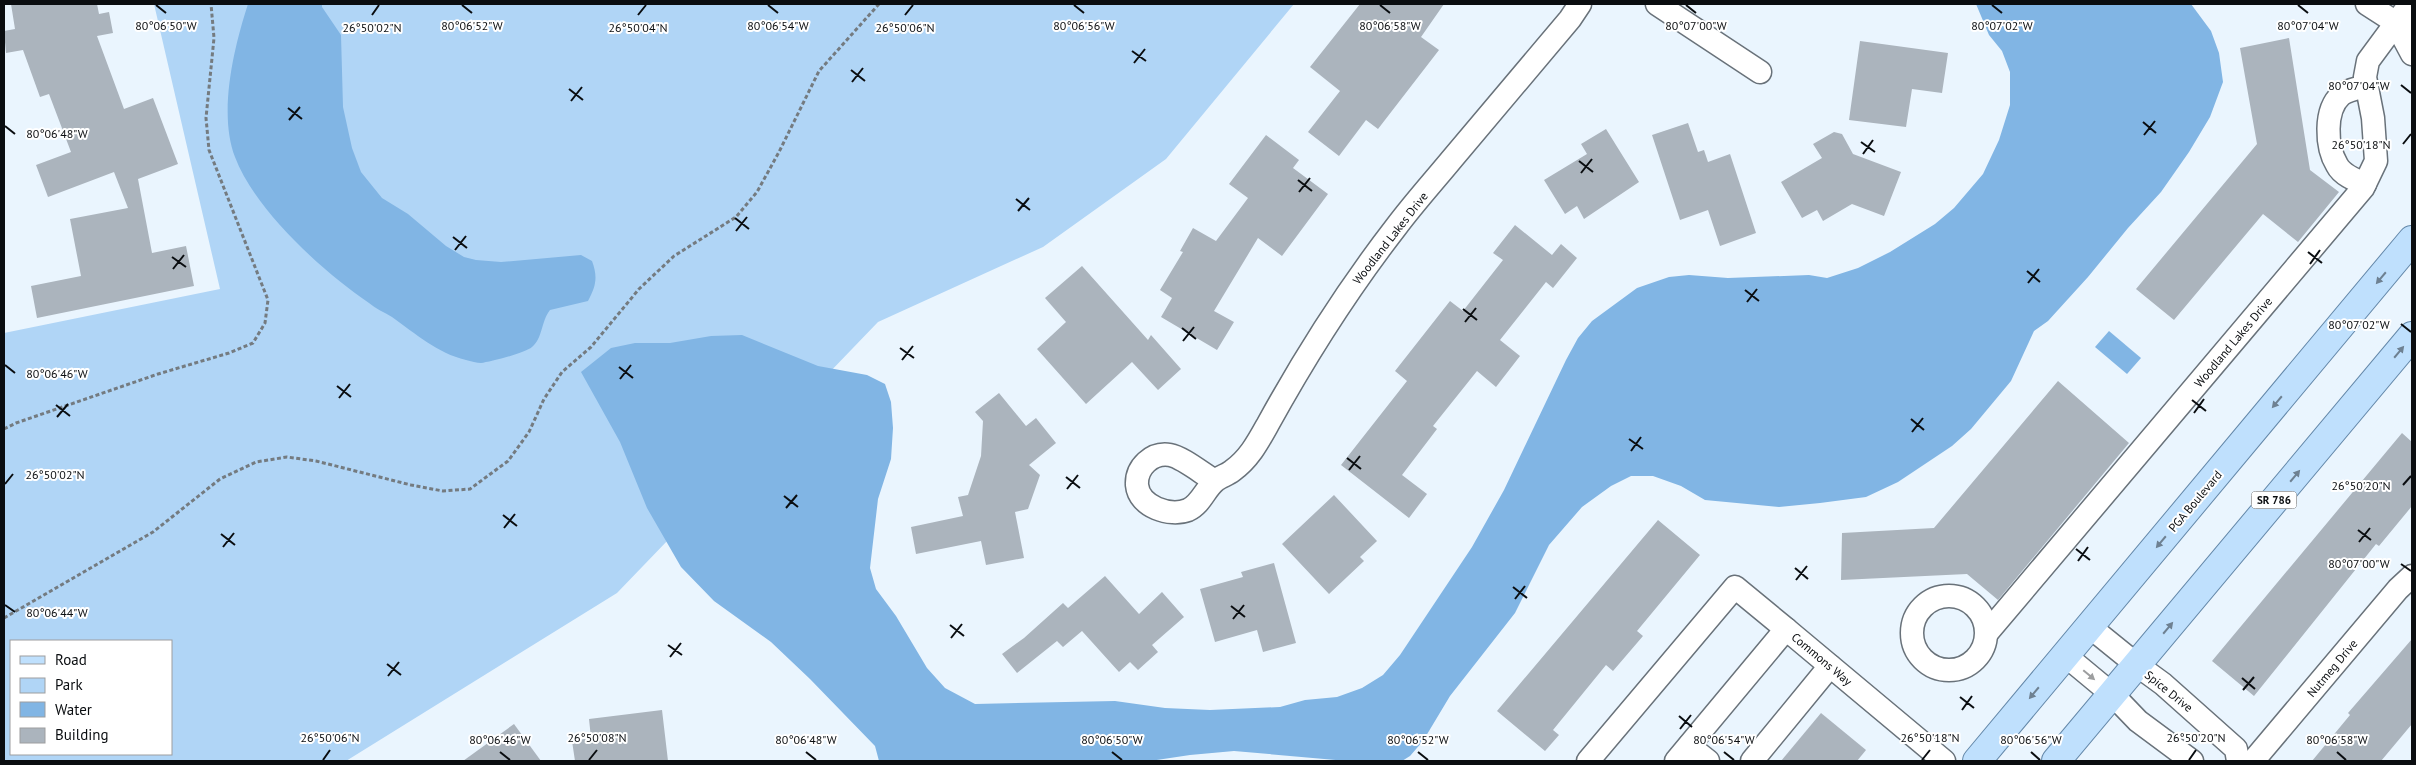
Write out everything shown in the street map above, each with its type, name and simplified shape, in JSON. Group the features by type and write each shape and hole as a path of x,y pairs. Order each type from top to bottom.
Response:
{"main road":[{"name":"PGA Boulevard","path":"1977,761 2412,240"},
{"name":"SR 786","path":"2056,761 2412,336"}],"street":[{"name":"Woodland Lakes Drive","path":"1215,481 1230,473 1249,455 1296,374 1344,298 1391,233 1580,4"},
{"path":"1657,4 1760,72"},
{"path":"2367,4 2404,23 2412,54"},
{"name":"Woodland Lakes Drive","path":"1986,632 2365,184 2376,161 2373,118 2365,77 2368,61 2404,23 2410,4"},
{"path":"2365,184 2353,180 2337,166 2328,124 2330,112 2342,94 2366,86"},
{"name":"Nutmeg Drive","path":"2253,761 2398,589 2412,576"},
{"path":"1588,761 1735,587 1786,629"},
{"name":"Spice Drive","path":"2090,627 2136,665 2163,684 2236,749 2238,761"},
{"name":"Commons Way","path":"1682,753 1786,629 1944,761"},
{"path":"2066,656 2113,695 2138,721 2192,761"},
{"path":"1752,761 1830,666"},
{"path":"1682,753 1708,761"}],"path":[{"path":"4,429 16,423 158,374 229,353 253,343 265,323 268,300 209,150 206,118 214,38 210,4"},
{"path":"4,618 153,532 220,479 256,462 287,458 316,461 444,491 470,489 508,461 529,432 544,399 562,372 591,347 640,290 674,256 736,217 757,192 819,71 879,4"}],"green space":[{"path":"154,4 1294,4 1166,159 1043,247 878,322 617,593 346,761 4,761 4,333 220,289"}],"water":[{"path":"248,4 322,4 322,7 341,35 343,107 352,148 361,172 382,198 408,214 446,246 464,257 501,262 581,255 592,261 595,272 593,291 588,301 550,310 538,339 532,347 507,357 479,363 455,357 436,348 351,290 311,257 258,198 235,157 230,140 228,101 230,80 233,60"},
{"path":"1976,4 2191,4 2211,31 2219,53 2223,82 2210,117 2189,152 2161,192 2048,321 2034,331 2011,381 1971,429 1952,446 1898,482 1866,497 1779,507 1705,500 1681,486 1653,476 1631,476 1611,486 1582,507 1549,545 1515,613 1450,696 1423,741 1410,756 1402,761 1347,761 1234,751 1150,761 879,761 875,746 810,679 771,642 714,601 681,567 647,508 620,442 581,372 611,348 635,343 670,343 711,336 742,335 818,366 867,375 885,384 891,402 893,428 891,459 878,499 870,568 876,589 896,616 927,668 945,688 975,704 1115,701 1165,708 1210,710 1280,707 1305,700 1337,697 1362,688 1383,675 1400,655 1472,547 1504,490 1566,360 1578,338 1592,321 1637,288 1669,277 1689,275 1728,278 1809,275 1827,278 1858,268 1890,252 1935,224 1954,208 1983,174 1999,140 2010,105 2010,72 2002,51 1989,35"},
{"path":"2109,331 2141,358 2127,374 2095,347"}],"building":[{"path":"11,4 97,4 99,14 109,12 113,33 97,36 124,109 153,98 178,164 138,179 152,253 186,246 194,286 37,318 31,286 81,276 70,219 128,208 114,172 48,197 36,165 71,152 49,94 40,97 23,50 6,53 4,31 15,29"},
{"path":"1360,4 1444,4 1421,37 1439,50 1378,129 1366,120 1339,156 1308,132 1340,91 1310,67"},
{"path":"2289,38 2310,170 2339,192 2298,242 2263,214 2174,320 2136,289 2257,144 2240,48"},
{"path":"1860,41 1948,53 1942,93 1912,89 1906,127 1849,120"},
{"path":"1688,123 1698,152 1704,150 1708,162 1730,154 1756,233 1720,246 1708,210 1680,220 1652,135"},
{"path":"1606,129 1639,182 1584,219 1577,206 1565,214 1544,180 1587,154 1581,144"},
{"path":"1834,132 1842,134 1853,154 1901,172 1884,216 1852,204 1823,221 1817,210 1802,218 1781,182 1822,158 1813,144"},
{"path":"1266,135 1299,160 1293,168 1328,194 1282,256 1258,238 1214,311 1234,322 1217,350 1161,317 1172,298 1160,290 1183,252 1180,251 1193,228 1216,241 1248,198 1229,184"},
{"path":"1515,225 1552,255 1561,244 1577,258 1553,288 1546,282 1500,340 1520,356 1496,387 1477,371 1433,426 1437,429 1402,475 1427,494 1409,518 1341,465 1407,381 1395,371 1450,301 1463,311 1503,260 1493,253"},
{"path":"1082,266 1148,340 1151,335 1181,369 1158,390 1132,362 1086,404 1037,349 1066,322 1045,298"},
{"path":"2058,381 2129,443 1998,600 1967,574 1841,580 1842,533 1934,528"},
{"path":"999,393 1026,426 1036,418 1056,443 1029,465 1040,475 1028,509 1015,512 1024,558 986,565 981,541 916,554 911,527 963,516 958,497 968,495 981,456 983,421 975,412"},
{"path":"2402,433 2412,442 2412,506 2379,546 2376,544 2254,696 2212,661"},
{"path":"1334,495 1377,541 1360,557 1364,561 1329,594 1282,544"},
{"path":"1658,520 1700,555 1637,631 1643,636 1613,671 1606,665 1553,730 1559,735 1545,751 1497,711"},
{"path":"1274,563 1296,643 1263,652 1257,630 1215,642 1200,589 1243,577 1241,572"},
{"path":"1105,576 1139,614 1162,592 1184,617 1152,645 1158,652 1138,670 1130,662 1119,672 1082,631 1063,647 1057,641 1017,673 1002,654 1024,638 1063,603 1068,608"},
{"path":"2412,639 2412,724 2381,761 2312,761 2350,715 2348,713"},
{"path":"662,710 668,761 575,761 572,741 591,738 589,719"},
{"path":"1821,713 1866,750 1857,761 1781,761"},
{"path":"514,724 541,761 463,761"}]}
